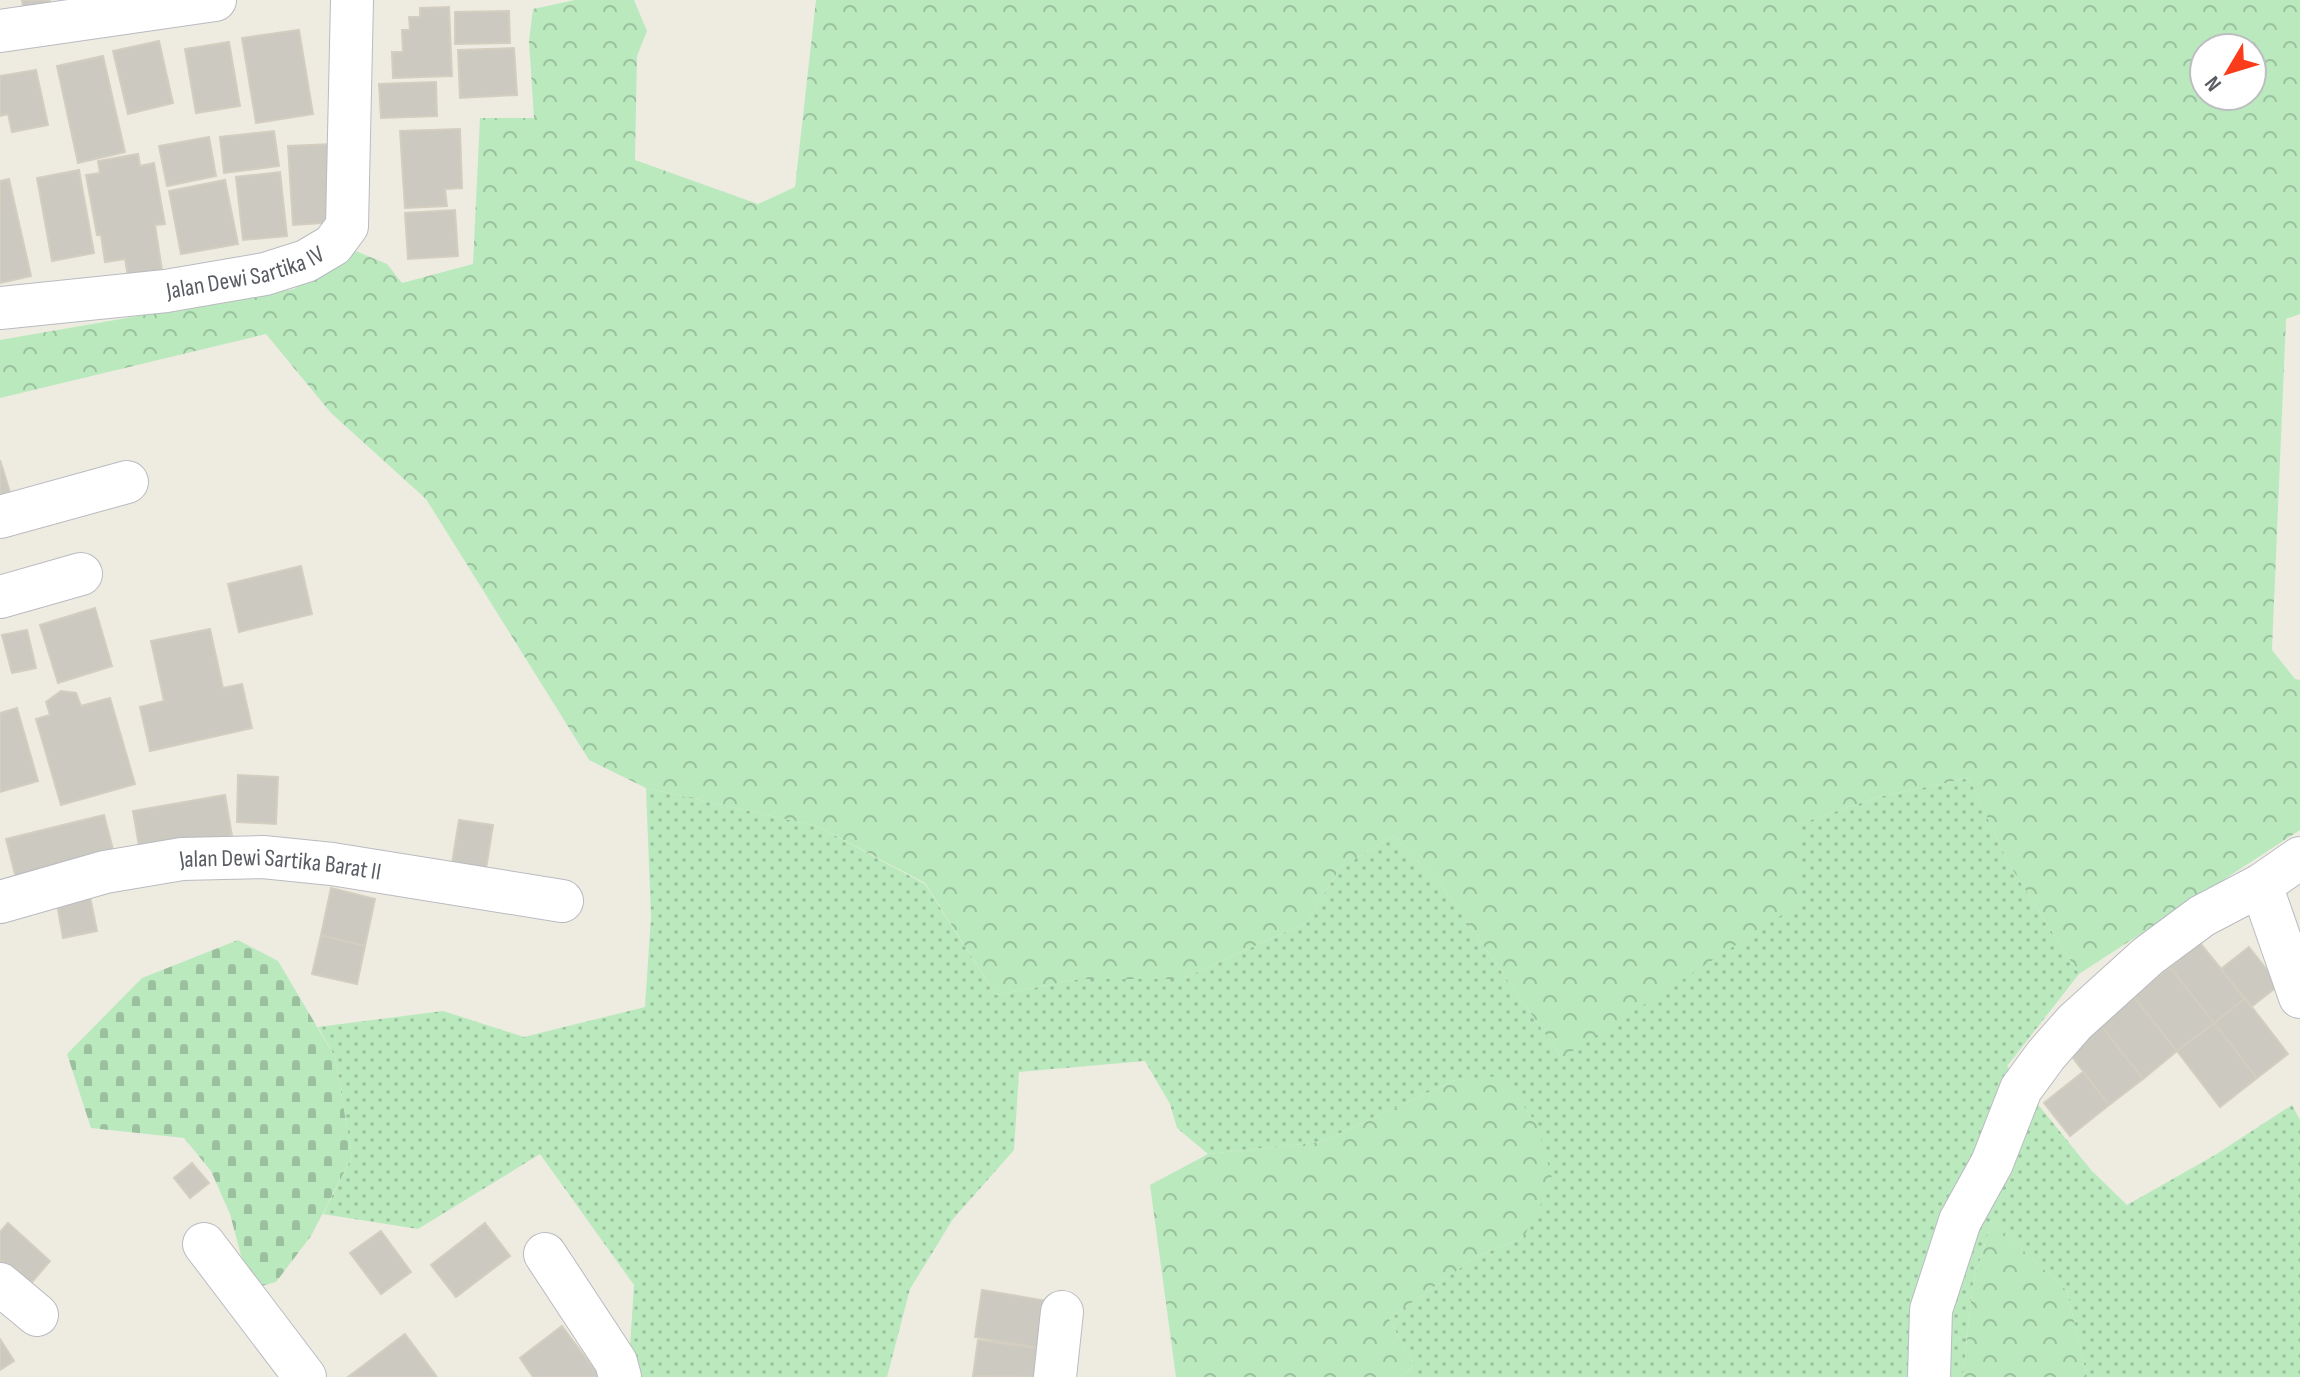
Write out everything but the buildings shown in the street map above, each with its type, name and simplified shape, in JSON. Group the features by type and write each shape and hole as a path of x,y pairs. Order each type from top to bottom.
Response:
{"street":[{"path":"0,31 215,0"},
{"name":"Jalan Dewi Sartika IV","path":"0,308 166,291 265,274 306,261 333,245 347,226 352,0"},
{"path":"0,517 127,482"},
{"path":"0,597 81,574"},
{"name":"Jalan Dewi Sartika Barat II","path":"0,902 105,872 182,859 263,857 332,864 562,901"},
{"path":"1929,1377 1931,1310 1960,1221 1992,1163 2021,1089 2075,1022 2148,956 2202,916 2261,885 2300,858"},
{"path":"2261,885 2300,997"},
{"path":"204,1244 305,1377"},
{"path":"545,1254 616,1362 620,1377"},
{"path":"0,1284 37,1315"},
{"path":"1055,1377 1062,1312"}],"green space":[{"path":"575,0 634,0 647,31 637,56 635,160 758,204 795,187 816,0 2300,0 2300,314 2286,319 2272,650 2295,679 2300,680 2300,830 2079,974 2009,864 1969,778 1878,797 1802,823 1802,902 1562,1058 1441,885 1393,836 1340,868 1306,923 1182,979 1079,979 996,995 925,883 817,826 646,788 589,760 426,499 331,413 266,334 0,398 0,340 294,289 351,249 387,264 402,283 473,264 480,118 534,118 529,41 533,9"},
{"path":"1969,778 2009,864 2079,974 2007,1066 2091,1170 2127,1205 2215,1155 2292,1105 2300,1120 2300,1377 2087,1377 2067,1291 1992,1221 1973,1283 1963,1377 1402,1377 1414,1365 1389,1319 1477,1256 1523,1238 1537,1124 1501,1077 1455,1080 1321,1142 1208,1154 1177,1128 1170,1104 1145,1061 1019,1072 1014,1150 953,1219 910,1289 887,1377 628,1377 634,1285 540,1154 418,1229 323,1214 352,1157 335,1057 318,1027 443,1011 524,1037 645,1007 651,916 646,788 817,826 925,884 996,995 1079,979 1182,979 1306,923 1340,868 1393,836 1441,885 1562,1058 1802,823 1878,797"},
{"path":"238,940 278,961 335,1057 352,1157 311,1236 276,1282 250,1289 230,1214 211,1171 184,1138 91,1128 67,1054 142,978"},
{"path":"1501,1076 1537,1124 1553,1182 1523,1238 1477,1256 1389,1319 1414,1365 1402,1377 1176,1377 1150,1185 1208,1154 1321,1142 1455,1080"},
{"path":"1992,1221 2067,1291 2087,1377 1963,1377 1973,1283"}]}
